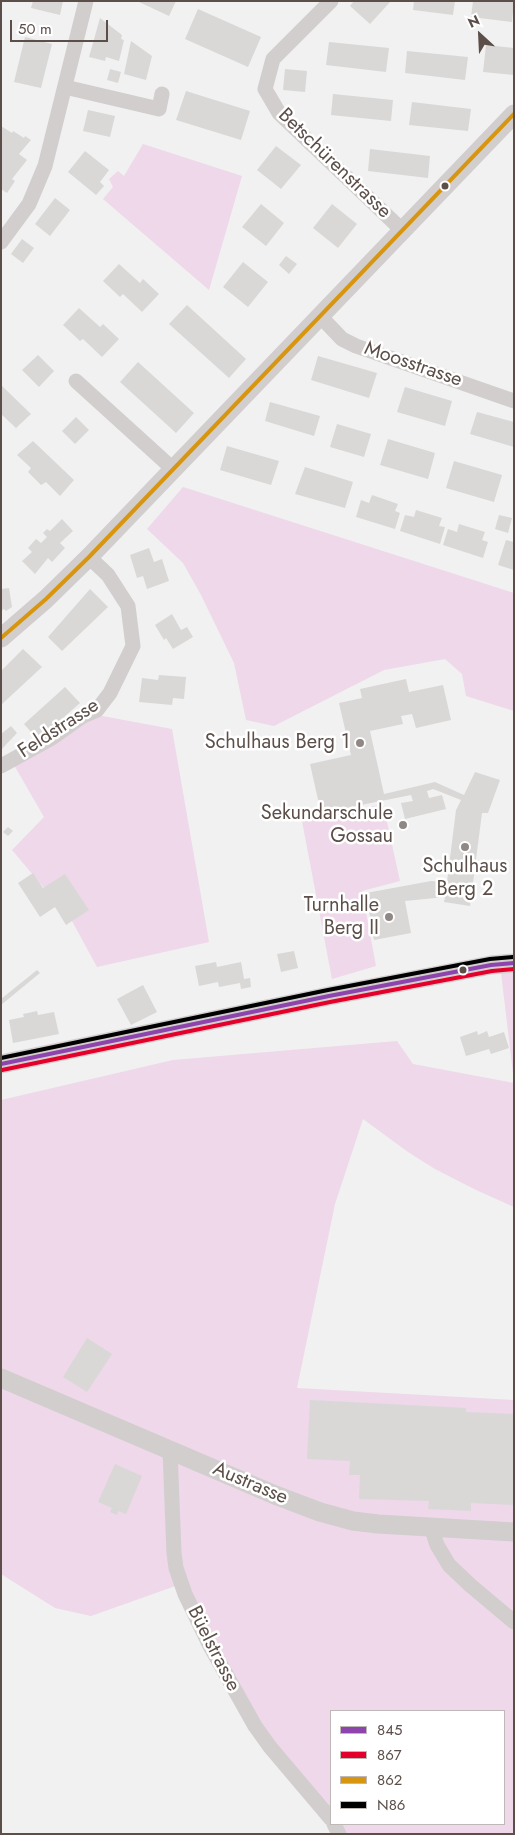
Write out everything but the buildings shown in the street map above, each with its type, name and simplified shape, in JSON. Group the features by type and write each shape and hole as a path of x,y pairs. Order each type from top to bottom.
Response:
{"street":[{"path":"1,242 29,204 45,166 86,1"},
{"name":"Betschürenstrasse","path":"331,1 273,59 265,89 279,113 402,230"},
{"path":"65,87 159,109 162,94"},
{"path":"1,638 46,599 89,557 514,114"},
{"name":"Moosstrasse","path":"320,316 339,336 356,346 514,401"},
{"path":"76,381 173,469"},
{"name":"Feldstrasse","path":"1,766 52,738 83,716 96,710 110,693 133,646 128,606 108,575 89,557"},
{"path":"1,1064 329,996 491,965 514,963"},
{"name":"Austrasse","path":"1,1378 274,1495 335,1517 378,1524 514,1532"},
{"name":"Büelstrasse","path":"170,1450 175,1560 181,1584 190,1605 228,1681 261,1736 330,1818"},
{"path":"434,1527 437,1545 449,1565 514,1622"}],"shaded area":[{"path":"143,144 242,176 209,290 103,199 113,187 109,179 118,171 124,176"},
{"path":"183,487 514,593 514,711 466,696 462,674 445,659 384,670 274,726 246,720 234,663 201,595 183,563 147,529"},
{"path":"97,715 172,729 209,942 97,967 72,921 12,850 44,817 14,765"},
{"path":"383,804 400,881 362,891 376,966 332,979 302,821"},
{"path":"514,963 514,1082 500,964"},
{"path":"397,1041 413,1064 514,1083 514,1207 435,1169 363,1119 335,1204 297,1388 514,1400 514,1834 339,1834 334,1825 505,1825 505,1710 330,1710 330,1818 270,1747 181,1584 91,1616 55,1608 1,1574 1,1100 173,1060"}],"transit line":[{"name":"862","path":"1,638 46,599 89,557 514,114"},
{"name":"N86","path":"1,1058 328,990 490,959 513,957"},
{"name":"845","path":"1,1064 329,996 491,965 514,963"},
{"name":"867","path":"2,1070 330,1002 492,971 514,969"}],"place":[{"name":"Schulhaus Berg 1","path":"360,743"},
{"name":"Sekundarschule Gossau","path":"403,825"},
{"name":"Schulhaus Berg 2","path":"465,847"},
{"name":"Turnhalle Berg II","path":"389,917"}]}
